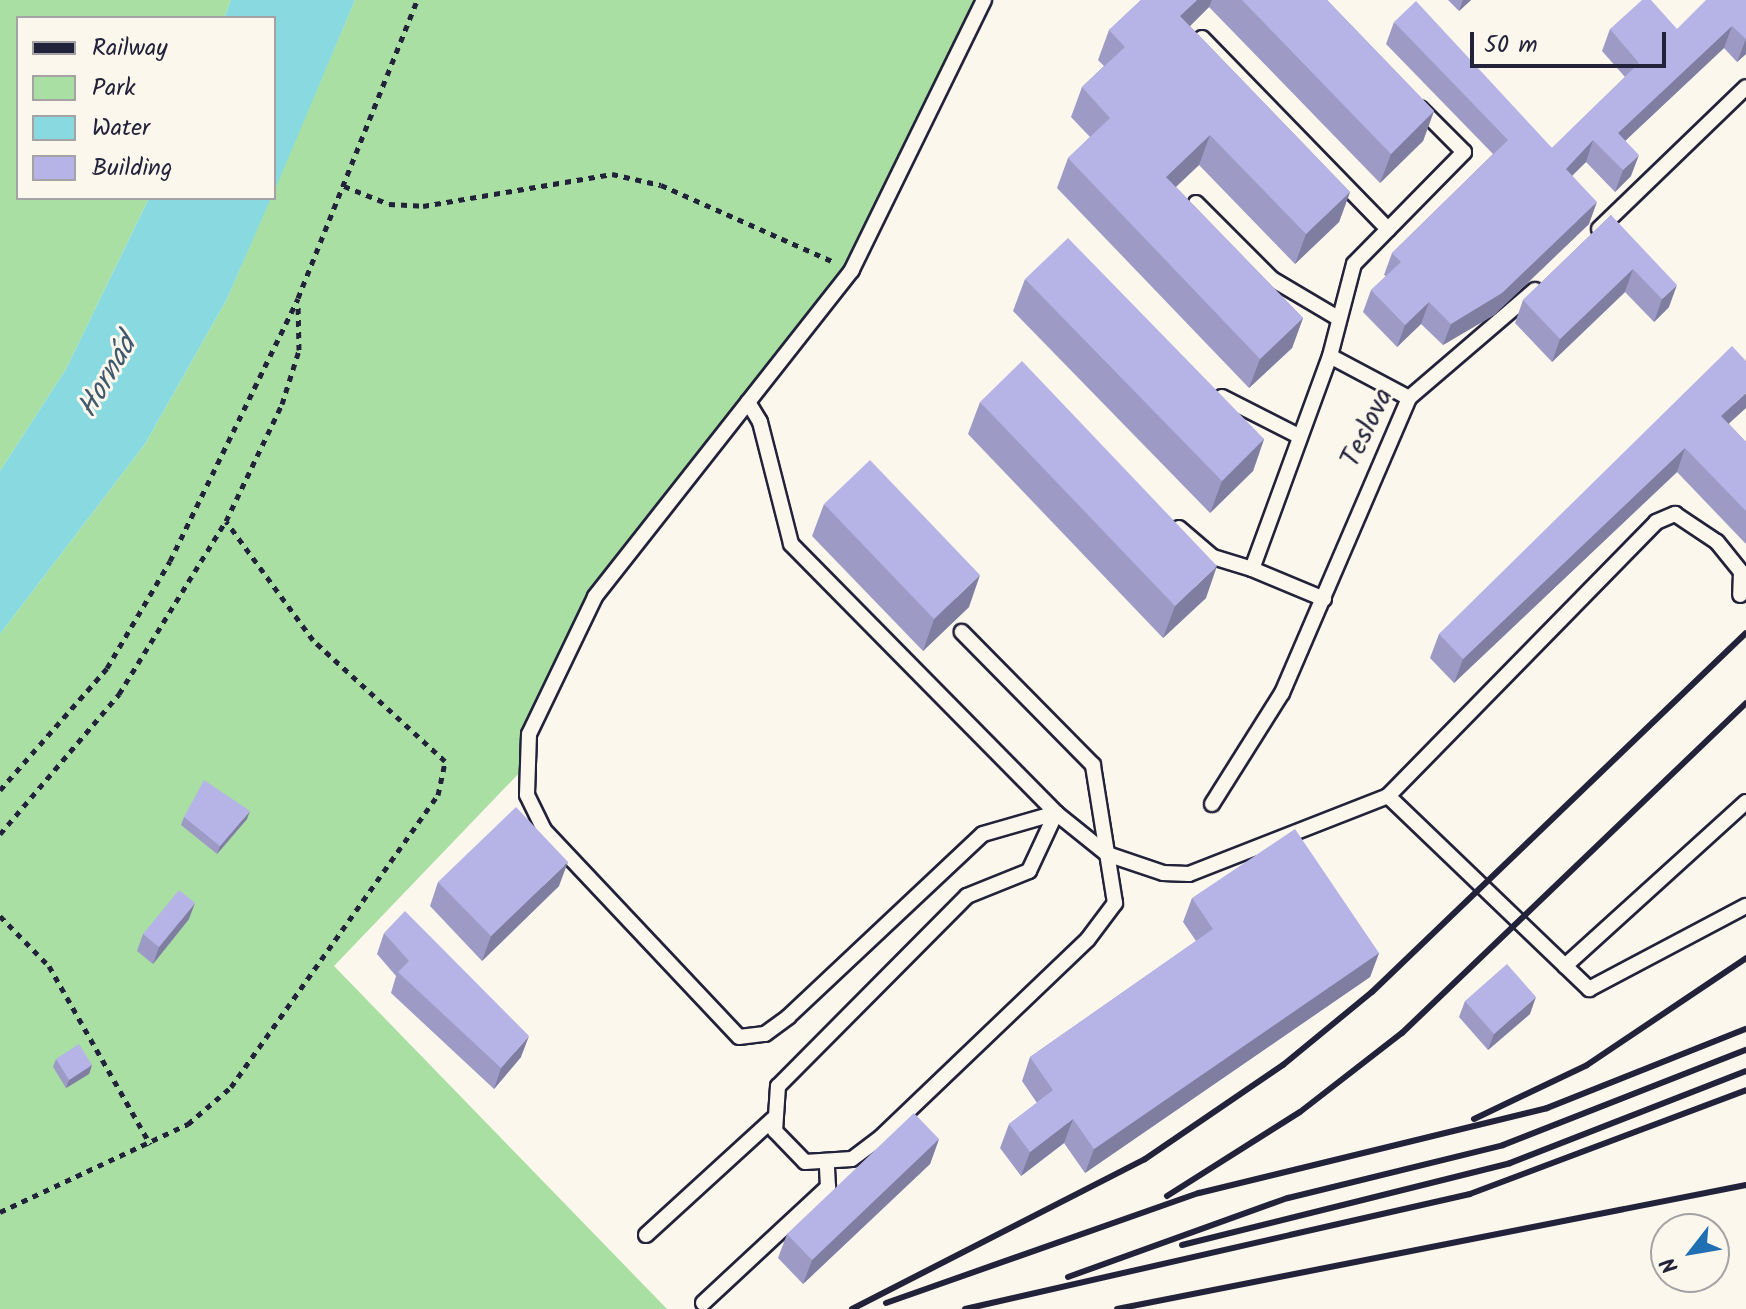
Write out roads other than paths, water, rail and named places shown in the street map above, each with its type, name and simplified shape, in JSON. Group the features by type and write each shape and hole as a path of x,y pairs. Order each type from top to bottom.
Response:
{"lane":[{"path":"984,0 852,270 595,597 538,705 523,769 544,830 739,1037 751,1039 788,1017 983,834 1056,813"},
{"path":"1202,38 1388,229"},
{"path":"1585,243 1746,87"},
{"path":"1252,569 1330,356 1354,264 1464,152 1411,98"},
{"path":"1196,203 1272,279 1338,318"},
{"name":"Teslova","path":"1212,804 1282,693 1409,398 1553,273"},
{"path":"1330,356 1409,398"},
{"path":"1209,385 1231,406 1299,436"},
{"path":"748,402 760,422 791,544 1056,813 1107,854 1163,873 1189,874 1388,796 1656,522 1675,514 1717,542 1741,572 1740,595"},
{"path":"1166,515 1213,557 1252,569 1324,599"},
{"path":"962,632 1093,765 1115,903 1088,939 881,1137 852,1159 827,1166 785,1147 773,1119 778,1086 967,896 1029,871 1056,813"},
{"path":"1388,796 1589,989 1746,906"},
{"path":"1565,966 1746,802"},
{"path":"646,1235 773,1119"},
{"path":"703,1303 828,1187 827,1166"}],"water":[{"path":"231,0 355,0 276,187 276,16 225,16"},
{"name":"Hornád","path":"148,200 270,200 227,299 145,444 0,634 0,471 66,369"}],"railway":[{"path":"852,1309 1145,1159 1283,1065 1372,992 1746,633"},
{"path":"1167,1196 1300,1112 1402,1033 1746,703"},
{"path":"1474,1119 1587,1065 1746,958"},
{"path":"886,1303 1199,1193 1547,1108 1746,1029"},
{"path":"1068,1277 1288,1198 1503,1145 1746,1050"},
{"path":"1182,1245 1510,1163 1746,1071"},
{"path":"965,1309 1470,1194 1746,1090"},
{"path":"1117,1309 1746,1185"}]}
